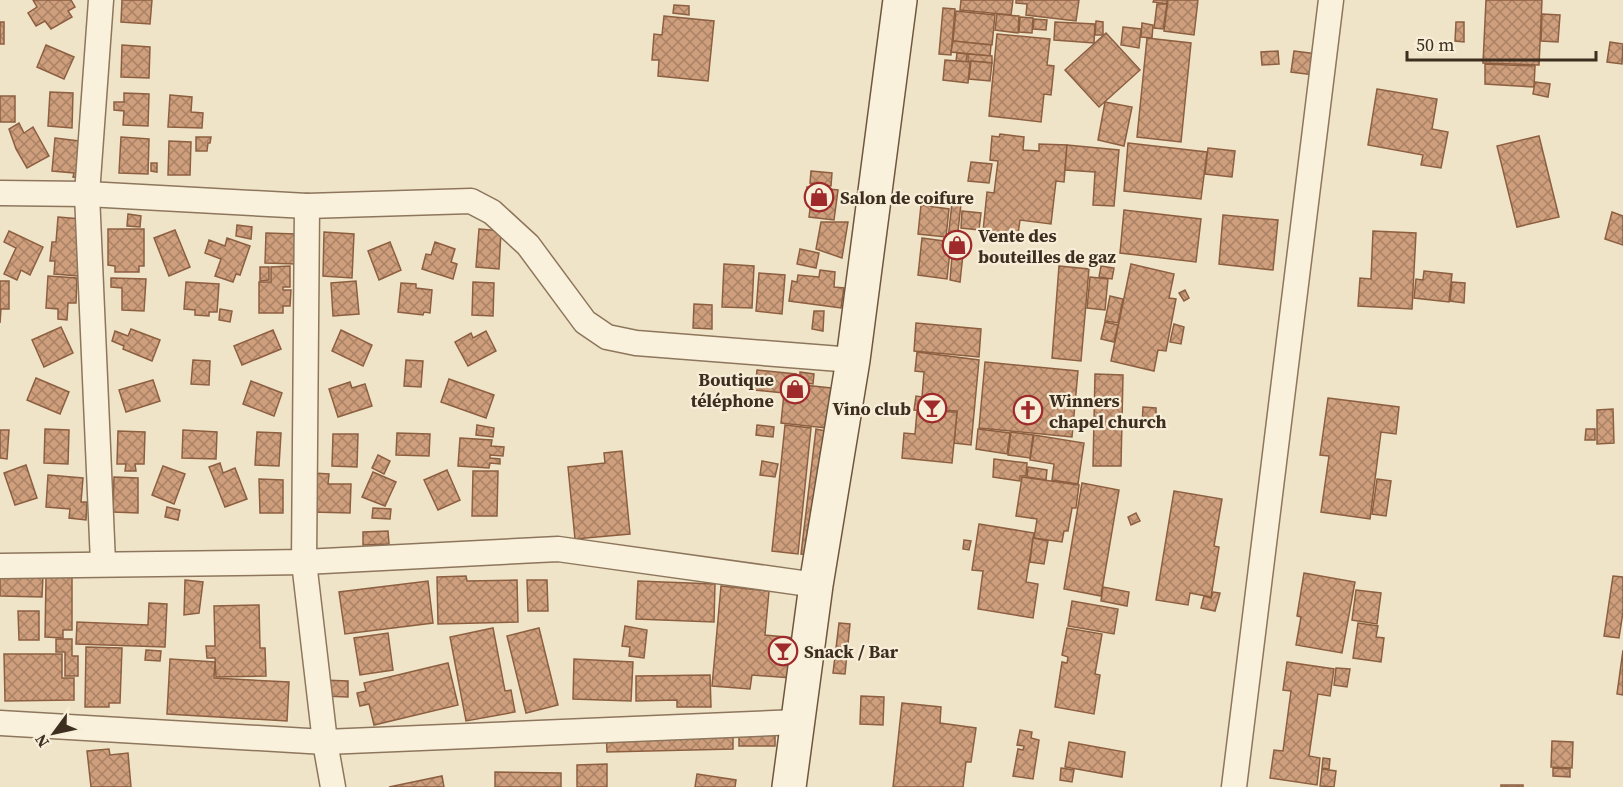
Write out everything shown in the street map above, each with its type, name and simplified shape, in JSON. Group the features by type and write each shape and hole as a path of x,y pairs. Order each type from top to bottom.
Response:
{"street":[{"path":"101,0 87,194 103,563"},
{"path":"789,787 816,585 853,360 900,0"},
{"path":"1234,787 1331,0"},
{"path":"0,193 87,194 307,206 471,201 492,212 528,245 585,322 607,337 636,343 853,360"},
{"path":"307,206 304,562 325,742 333,787"},
{"path":"0,566 304,562 558,549 816,585"},
{"path":"0,723 325,742 797,722"}],"building":[{"path":"33,0 71,0 75,7 68,11 72,17 51,29 45,21 36,26 28,13 37,7"},
{"path":"122,0 152,0 150,24 121,22"},
{"path":"961,0 1013,0 1011,15 960,10"},
{"path":"1016,0 1079,0 1076,21 1026,15 1027,4 1016,3"},
{"path":"1154,0 1167,0 1167,4 1153,2"},
{"path":"1168,0 1198,0 1194,35 1164,31"},
{"path":"1486,0 1542,0 1539,65 1483,63"},
{"path":"1157,4 1167,4 1163,29 1154,28"},
{"path":"674,5 689,6 689,15 673,13"},
{"path":"943,8 955,9 951,55 939,54"},
{"path":"956,11 995,15 992,45 953,41"},
{"path":"997,14 1019,16 1018,33 995,30"},
{"path":"1542,14 1560,15 1558,42 1541,41"},
{"path":"664,16 714,21 708,81 658,76 659,60 652,60 654,34 662,35"},
{"path":"1020,17 1033,18 1032,33 1019,32"},
{"path":"1034,19 1047,20 1046,30 1033,29"},
{"path":"1096,21 1103,22 1103,35 1095,35"},
{"path":"0,22 4,22 4,44 0,44"},
{"path":"1055,22 1095,24 1094,43 1054,40"},
{"path":"1456,22 1464,22 1464,42 1455,41"},
{"path":"1142,23 1153,25 1152,38 1141,37"},
{"path":"1123,27 1141,29 1139,48 1121,45"},
{"path":"1106,33 1140,70 1099,107 1065,70"},
{"path":"997,34 1050,39 1047,65 1054,66 1051,95 1044,94 1041,122 989,116"},
{"path":"1147,38 1191,43 1181,142 1137,137"},
{"path":"953,41 991,45 990,56 951,52"},
{"path":"1610,42 1623,44 1622,64 1607,62"},
{"path":"46,45 74,57 64,79 37,67"},
{"path":"122,45 150,47 149,78 121,77"},
{"path":"1278,51 1279,64 1262,65 1261,52"},
{"path":"1294,51 1317,54 1314,75 1291,72"},
{"path":"957,53 967,54 966,62 956,61"},
{"path":"968,54 992,56 992,63 968,61"},
{"path":"945,60 970,62 968,83 943,80"},
{"path":"971,61 992,63 990,81 969,79"},
{"path":"1485,64 1535,66 1534,87 1485,84"},
{"path":"1535,82 1550,84 1548,97 1533,94"},
{"path":"1377,89 1437,99 1432,129 1448,132 1441,168 1421,165 1423,155 1368,145"},
{"path":"50,92 73,93 72,128 48,126"},
{"path":"124,93 149,94 148,126 123,125 124,111 114,110 114,102 124,102"},
{"path":"170,95 192,97 191,112 203,113 202,128 168,127"},
{"path":"0,96 15,96 15,122 0,122"},
{"path":"1105,102 1132,107 1124,146 1098,140"},
{"path":"19,123 24,133 33,127 49,156 27,168 16,149 9,129"},
{"path":"1000,134 1024,137 1023,150 1039,151 1039,144 1067,145 1064,182 1056,181 1051,224 1020,220 1018,235 983,231 987,192 994,193 998,161 990,160 992,136 999,137"},
{"path":"1539,136 1559,217 1517,227 1497,146"},
{"path":"121,137 149,139 148,174 119,173"},
{"path":"196,137 211,137 207,151 196,151"},
{"path":"55,138 79,141 77,166 84,167 83,178 73,177 74,173 52,171"},
{"path":"169,141 191,142 190,175 168,175"},
{"path":"1128,143 1207,152 1201,199 1124,191"},
{"path":"1067,145 1119,150 1114,206 1093,205 1095,172 1065,170"},
{"path":"1208,148 1235,151 1232,177 1205,174"},
{"path":"971,162 992,164 989,183 968,181"},
{"path":"151,163 157,163 157,172 151,171"},
{"path":"811,171 832,173 831,186 810,183"},
{"path":"807,187 838,190 834,220 809,217 811,201 806,201"},
{"path":"952,203 961,204 957,240 948,239"},
{"path":"921,205 949,209 946,237 918,234"},
{"path":"1124,210 1201,219 1196,262 1120,253"},
{"path":"962,211 981,213 979,230 961,228"},
{"path":"1612,212 1623,216 1623,245 1605,239"},
{"path":"128,214 141,216 140,227 127,226"},
{"path":"1223,215 1278,220 1273,270 1219,264"},
{"path":"58,217 81,219 78,276 54,274 55,261 50,261 52,242 56,242"},
{"path":"821,222 848,222 842,258 816,249"},
{"path":"237,225 252,227 251,239 236,236"},
{"path":"108,229 144,229 144,266 139,266 139,272 115,272 115,266 108,265"},
{"path":"479,229 501,231 499,269 476,267"},
{"path":"175,230 190,267 169,276 154,238"},
{"path":"9,231 43,247 30,275 21,270 17,280 4,274 16,248 4,242"},
{"path":"1373,231 1416,233 1412,309 1358,306 1360,278 1371,279"},
{"path":"324,232 354,234 352,278 323,276"},
{"path":"266,233 296,234 296,264 265,263"},
{"path":"227,238 250,246 240,275 236,274 233,282 215,276 221,259 205,253 209,240 225,246"},
{"path":"922,238 951,242 947,279 918,275"},
{"path":"390,242 401,270 379,280 368,251"},
{"path":"435,242 455,249 451,262 457,264 453,279 422,269 426,254 431,255"},
{"path":"953,244 964,245 960,282 950,280"},
{"path":"800,249 819,253 816,268 797,264"},
{"path":"724,264 754,266 752,308 722,307"},
{"path":"1131,264 1174,274 1169,298 1176,299 1166,351 1158,350 1154,371 1111,361"},
{"path":"290,266 290,287 283,287 283,290 291,290 290,306 283,306 283,313 259,313 259,282 271,282 271,267"},
{"path":"1059,266 1089,269 1081,361 1052,358"},
{"path":"1101,266 1114,268 1112,279 1099,277"},
{"path":"260,267 269,267 269,280 260,281"},
{"path":"820,270 835,272 834,287 844,288 841,308 789,301 792,281 797,282 798,275 819,277"},
{"path":"1424,271 1452,274 1449,302 1414,298 1416,279 1423,280"},
{"path":"759,273 785,275 782,314 756,311"},
{"path":"48,276 77,278 76,303 68,303 67,320 58,319 58,309 46,308"},
{"path":"1090,277 1108,279 1105,310 1087,308"},
{"path":"111,278 146,279 144,311 122,310 122,288 111,287"},
{"path":"0,281 9,281 9,309 1,309 0,323"},
{"path":"356,281 359,314 333,316 331,283"},
{"path":"186,282 219,284 217,312 209,312 209,316 195,315 195,310 184,309"},
{"path":"473,282 494,283 493,316 472,315"},
{"path":"1452,282 1465,283 1464,303 1450,301"},
{"path":"401,283 416,284 416,288 432,290 430,313 424,312 423,315 398,312"},
{"path":"1185,290 1189,298 1184,301 1179,293"},
{"path":"1110,296 1123,299 1118,323 1105,321"},
{"path":"694,304 712,305 712,329 693,328"},
{"path":"220,309 232,311 230,322 219,320"},
{"path":"814,311 824,311 823,331 812,329"},
{"path":"1105,322 1118,325 1114,342 1101,339"},
{"path":"916,323 981,329 979,357 914,351"},
{"path":"1174,324 1184,327 1181,344 1170,342"},
{"path":"61,327 73,353 44,367 32,340"},
{"path":"131,329 160,340 152,361 123,349 124,346 112,341 115,331 128,336"},
{"path":"273,330 281,349 242,365 234,346"},
{"path":"341,330 372,345 363,366 332,351"},
{"path":"486,331 496,351 468,366 455,342 471,333 473,338"},
{"path":"917,352 979,360 971,445 954,443 957,411 914,410 916,396 922,397 924,372 915,371"},
{"path":"193,360 210,361 209,385 191,384"},
{"path":"406,360 423,361 421,387 404,386"},
{"path":"985,362 1078,371 1072,437 979,428"},
{"path":"757,370 796,374 795,384 831,388 826,428 781,423 784,393 755,390"},
{"path":"800,372 814,374 813,384 800,382"},
{"path":"1095,374 1123,375 1121,466 1093,466"},
{"path":"36,378 69,392 60,414 27,400"},
{"path":"449,379 494,395 486,418 441,402"},
{"path":"153,380 160,401 126,412 119,390"},
{"path":"251,381 282,393 274,416 243,404"},
{"path":"350,382 352,388 365,384 372,406 338,417 329,389"},
{"path":"1328,398 1399,407 1396,434 1381,432 1370,519 1321,512 1329,456 1320,455"},
{"path":"1143,407 1156,408 1156,427 1142,426"},
{"path":"1613,409 1614,443 1597,444 1597,410"},
{"path":"917,411 957,412 952,463 902,458 904,433 915,434"},
{"path":"477,425 494,428 493,437 476,435"},
{"path":"757,425 774,427 773,437 756,435"},
{"path":"785,425 811,428 798,554 772,551"},
{"path":"45,429 69,430 68,464 44,463"},
{"path":"816,429 826,431 812,555 801,554"},
{"path":"978,429 1010,433 1007,454 976,449"},
{"path":"1586,429 1595,429 1595,440 1585,440"},
{"path":"0,430 9,430 7,459 0,458"},
{"path":"183,430 217,432 216,459 182,458"},
{"path":"118,431 145,432 144,464 135,464 136,471 125,471 126,464 117,464"},
{"path":"257,432 281,433 279,466 255,465"},
{"path":"1011,432 1033,435 1030,458 1008,455"},
{"path":"397,433 430,434 429,456 396,455"},
{"path":"333,434 358,434 357,467 332,466"},
{"path":"1034,435 1084,443 1078,484 1052,480 1054,464 1030,460"},
{"path":"460,438 492,440 491,446 504,447 503,456 490,455 490,458 500,459 500,464 490,463 489,468 458,466"},
{"path":"622,451 630,534 575,539 568,467 605,463 604,453"},
{"path":"378,455 390,461 384,474 372,468"},
{"path":"994,459 1027,463 1026,476 1020,476 1020,481 993,477"},
{"path":"762,461 778,464 775,477 760,475"},
{"path":"220,463 223,473 235,468 247,499 225,507 209,467"},
{"path":"26,465 37,498 15,505 4,473"},
{"path":"163,466 185,474 174,504 152,495"},
{"path":"1028,467 1047,470 1046,480 1027,477"},
{"path":"447,470 460,500 438,510 424,480"},
{"path":"473,471 498,471 497,516 472,516"},
{"path":"373,472 396,482 385,506 362,497"},
{"path":"313,473 329,474 328,484 351,484 350,513 312,512"},
{"path":"48,475 83,478 81,502 87,502 86,520 69,518 70,509 46,507"},
{"path":"114,477 138,478 138,513 113,512"},
{"path":"1022,477 1079,485 1076,508 1072,508 1068,531 1064,531 1062,542 1034,538 1037,519 1016,516"},
{"path":"259,479 283,480 283,513 260,513"},
{"path":"1377,479 1391,481 1386,516 1372,514"},
{"path":"1082,483 1119,490 1101,596 1064,589"},
{"path":"1174,491 1222,499 1214,546 1219,547 1211,597 1190,593 1188,605 1156,600"},
{"path":"167,507 180,510 178,520 165,517"},
{"path":"373,508 391,509 390,519 372,518"},
{"path":"1136,513 1140,521 1131,525 1128,517"},
{"path":"979,524 1034,533 1026,582 1038,584 1033,618 978,609 983,571 972,570"},
{"path":"388,531 389,544 363,545 363,532"},
{"path":"1033,538 1048,541 1044,564 1030,562"},
{"path":"964,540 971,541 969,550 963,549"},
{"path":"1304,573 1355,582 1342,653 1296,645 1301,617 1297,616"},
{"path":"0,575 43,576 42,597 0,596"},
{"path":"466,576 467,581 517,580 518,622 438,624 437,577"},
{"path":"1613,576 1623,577 1623,612 1619,638 1604,636"},
{"path":"46,577 72,577 72,630 63,630 63,638 45,637"},
{"path":"185,580 203,582 199,613 184,615"},
{"path":"527,580 547,580 548,611 528,611"},
{"path":"428,581 433,623 345,634 339,592"},
{"path":"638,581 715,584 714,622 636,619"},
{"path":"721,586 769,591 765,635 795,638 792,678 752,675 750,689 712,686"},
{"path":"1103,587 1129,592 1127,606 1101,601"},
{"path":"1356,590 1381,593 1377,624 1352,620"},
{"path":"1213,592 1220,593 1215,611 1201,608 1204,596 1211,598"},
{"path":"1072,601 1118,609 1114,634 1068,626"},
{"path":"149,603 167,604 165,647 76,644 77,622 148,625"},
{"path":"259,605 260,648 265,648 266,676 216,677 215,658 207,658 206,646 215,646 214,606"},
{"path":"18,611 39,611 39,640 19,640"},
{"path":"839,623 850,624 845,674 833,673"},
{"path":"1358,623 1378,626 1376,637 1384,638 1381,662 1353,658"},
{"path":"625,626 647,630 644,658 629,656 630,647 622,646"},
{"path":"493,628 505,691 511,690 515,712 466,721 450,637"},
{"path":"539,628 558,705 526,713 507,636"},
{"path":"1067,628 1102,634 1095,674 1100,675 1094,714 1055,707 1062,662 1067,663 1068,657 1062,655"},
{"path":"388,633 393,670 360,675 354,638"},
{"path":"56,639 72,639 72,656 78,656 78,676 65,676 65,652 56,652"},
{"path":"86,647 122,648 120,703 109,703 109,707 85,707"},
{"path":"146,650 161,651 160,661 145,660"},
{"path":"1623,650 1623,695 1617,694"},
{"path":"4,654 62,654 62,678 74,678 74,700 5,701"},
{"path":"170,659 215,662 214,678 289,682 287,721 167,714"},
{"path":"574,659 633,662 631,701 573,699"},
{"path":"1287,662 1334,669 1330,696 1318,694 1309,756 1320,758 1317,785 1270,778 1274,750 1283,751 1291,691 1283,690"},
{"path":"448,663 458,705 374,725 369,704 360,706 357,693 366,691 364,683"},
{"path":"1336,668 1350,669 1347,687 1334,685"},
{"path":"710,675 711,707 677,707 677,700 636,701 636,676"},
{"path":"322,680 348,681 348,697 322,696"},
{"path":"861,696 884,697 883,725 860,724"},
{"path":"902,703 941,707 940,723 976,728 971,762 966,762 963,787 893,787"},
{"path":"733,727 733,749 607,752 606,730"},
{"path":"739,727 775,727 775,746 739,746"},
{"path":"1020,730 1032,732 1031,738 1039,740 1033,779 1013,776 1018,749 1023,750 1024,746 1017,745"},
{"path":"1552,741 1573,742 1572,768 1551,767"},
{"path":"1069,742 1125,752 1122,777 1065,767"},
{"path":"109,749 110,755 128,753 131,787 91,787 87,751"},
{"path":"1323,758 1330,759 1329,769 1322,768"},
{"path":"607,764 607,787 577,787 577,765"},
{"path":"1061,768 1074,770 1072,782 1060,780"},
{"path":"1553,768 1570,769 1570,777 1553,776"},
{"path":"1322,769 1336,771 1334,787 1320,786"},
{"path":"495,772 561,773 561,787 495,787"},
{"path":"697,774 736,780 735,787 695,787"},
{"path":"442,776 444,787 389,787"},
{"path":"1501,785 1523,785 1523,787 1501,787"}],"place":[{"name":"Salon de coifure","path":"819,197"},
{"name":"Vente des bouteilles de gaz","path":"957,245"},
{"name":"Boutique téléphone","path":"795,389"},
{"name":"Vino club","path":"932,408"},
{"name":"Winners chapel church","path":"1028,410"},
{"name":"Snack / Bar","path":"783,651"}]}
